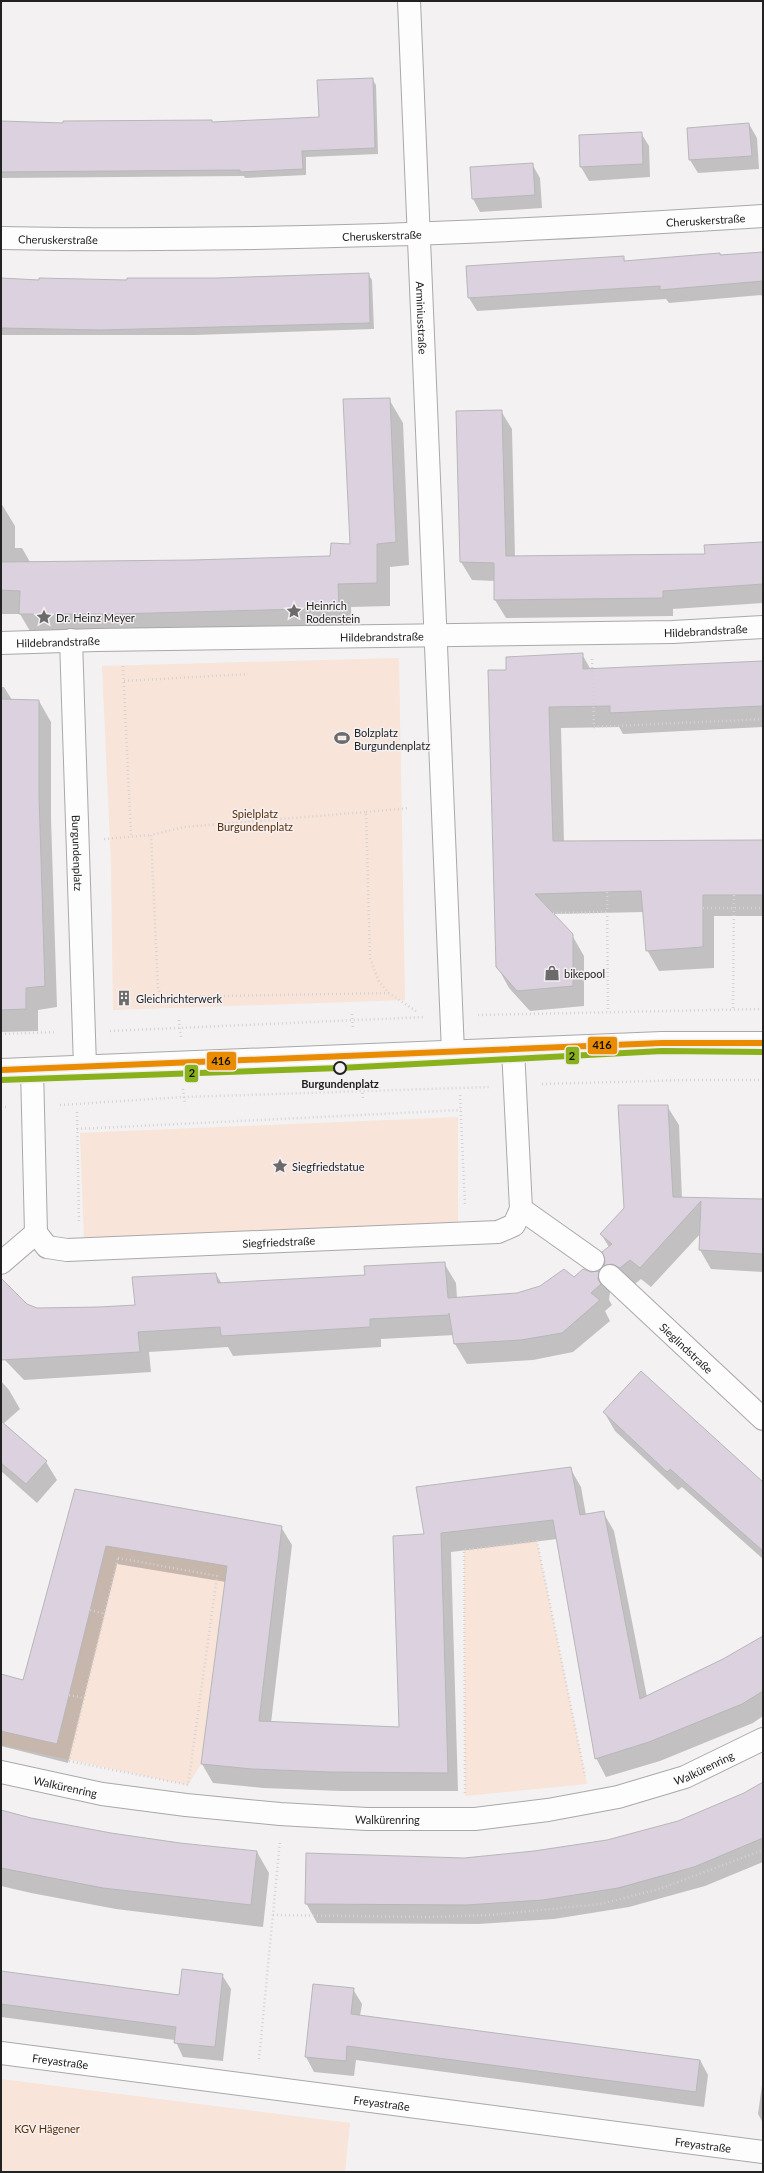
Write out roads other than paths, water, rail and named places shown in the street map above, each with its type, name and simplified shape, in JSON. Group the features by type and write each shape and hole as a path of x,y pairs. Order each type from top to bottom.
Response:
{"street":[{"name":"Arminiusstraße","path":"409,1 434,634"},
{"name":"Cheruskerstraße","path":"1,238 105,240 418,233 596,226 763,216"},
{"name":"Hildebrandstraße","path":"1,643 71,640 434,634 673,632 763,627"},
{"path":"434,634 453,1052"},
{"name":"Burgundenplatz","path":"71,640 85,1066"},
{"path":"1,1070 662,1043 763,1043"},
{"path":"513,1049 521,1209 593,1260"},
{"path":"1,1264 36,1233 32,1069"},
{"name":"Siegfriedstraße","path":"36,1233 47,1247 67,1250 498,1232 514,1224 521,1209"},
{"name":"Sieglindstraße","path":"610,1276 763,1418"},
{"name":"Walkürenring","path":"1,1772 102,1794 194,1806 280,1814 367,1819 475,1819 548,1810 618,1797 685,1777 763,1739"},
{"name":"Freyastraße","path":"1,2053 763,2152"}],"place":[{"name":"Heinrich Rodenstein","path":"294,611"},
{"name":"Dr. Heinz Meyer","path":"44,617"},
{"name":"Bolzplatz Burgundenplatz","path":"342,738"},
{"name":"bikepool","path":"552,973"},
{"name":"Gleichrichterwerk","path":"124,998"},
{"name":"Burgundenplatz","path":"340,1068"},
{"name":"Siegfriedstatue","path":"280,1166"}],"park label":[{"name":"Spielplatz Burgundenplatz","path":"255,819"},
{"name":"KGV Hägener","path":"47,2128"}]}
